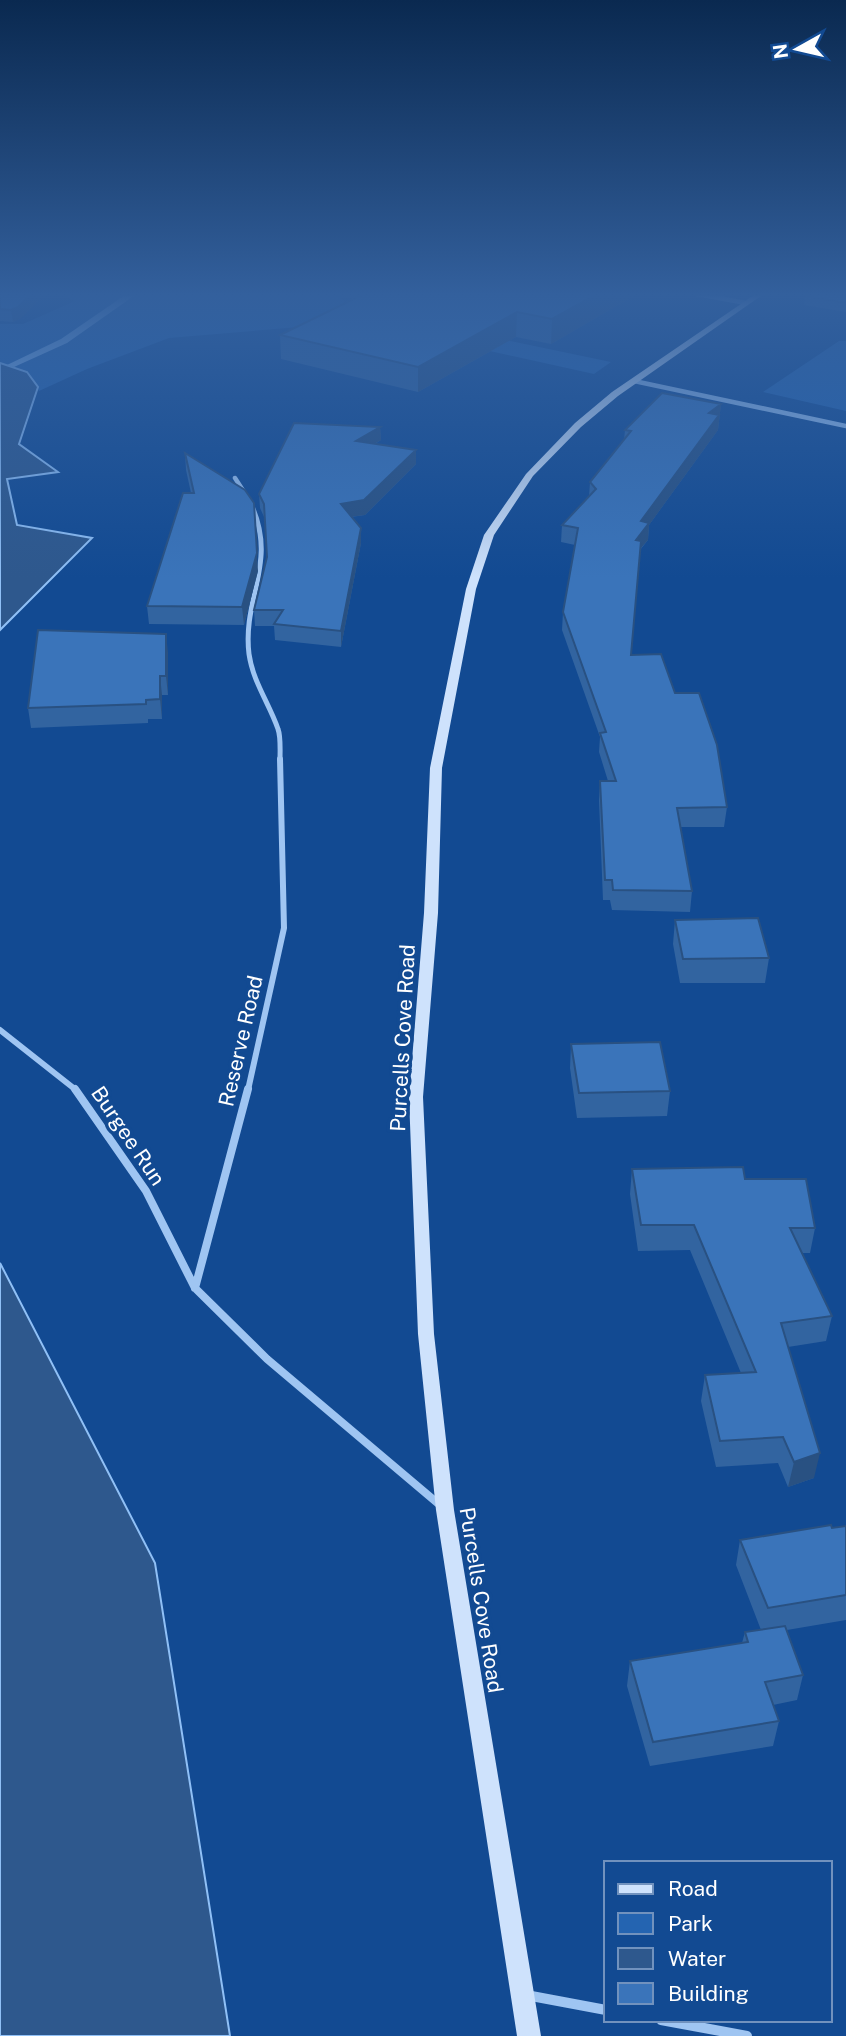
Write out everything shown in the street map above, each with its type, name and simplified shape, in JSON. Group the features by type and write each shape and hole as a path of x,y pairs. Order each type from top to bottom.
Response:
{"main road":[{"name":"Purcells Cove Road","path":"529,2036 445,1510 426,1334 416,1097 431,913 436,768 471,589 489,535 530,474 578,425 625,388"}],"street":[{"path":"667,388 846,426"},
{"name":"Reserve Road","path":"195,1288 243,1113 284,928 279,730 263,704 254,679 248,630 263,572 260,519 235,478"},
{"name":"Burgee Run","path":"0,1030 72,1085 146,1191 195,1288"},
{"path":"195,1288 267,1359 445,1510"},
{"path":"522,1995 604,2010"},
{"path":"672,2022 747,2036"}],"green space":[{"path":"769,388 846,388 846,411 763,392"}],"water":[{"path":"0,388 38,388 19,444 58,472 7,479 17,525 92,538 0,630"},
{"path":"0,1263 155,1563 230,2036 0,2036"}],"building":[{"path":"662,393 721,404 709,413 719,415 641,521 649,523 636,540 641,541 631,655 661,654 675,693 699,693 717,745 727,807 677,808 692,891 613,890 612,880 605,880 600,781 616,781 600,733 606,732 563,612 578,528 562,525 596,489 590,482 631,431 625,430"},
{"path":"294,423 380,427 356,441 416,450 364,500 341,504 361,528 341,631 274,624 283,610 254,610 267,557 264,504 259,494"},
{"path":"185,453 245,490 254,503 257,553 242,607 147,606 183,493 194,493"},
{"path":"38,630 166,634 166,676 160,676 160,699 146,700 146,704 28,708"},
{"path":"758,918 769,958 683,959 675,920"},
{"path":"660,1042 670,1091 579,1093 571,1044"},
{"path":"743,1167 745,1179 806,1179 815,1228 790,1228 832,1316 781,1323 820,1453 794,1462 783,1437 720,1441 705,1375 756,1372 694,1225 641,1225 632,1169"},
{"path":"831,1525 832,1528 846,1526 846,1595 768,1608 740,1540"},
{"path":"785,1626 803,1675 765,1682 779,1721 653,1742 630,1661 748,1642 745,1632"}]}
